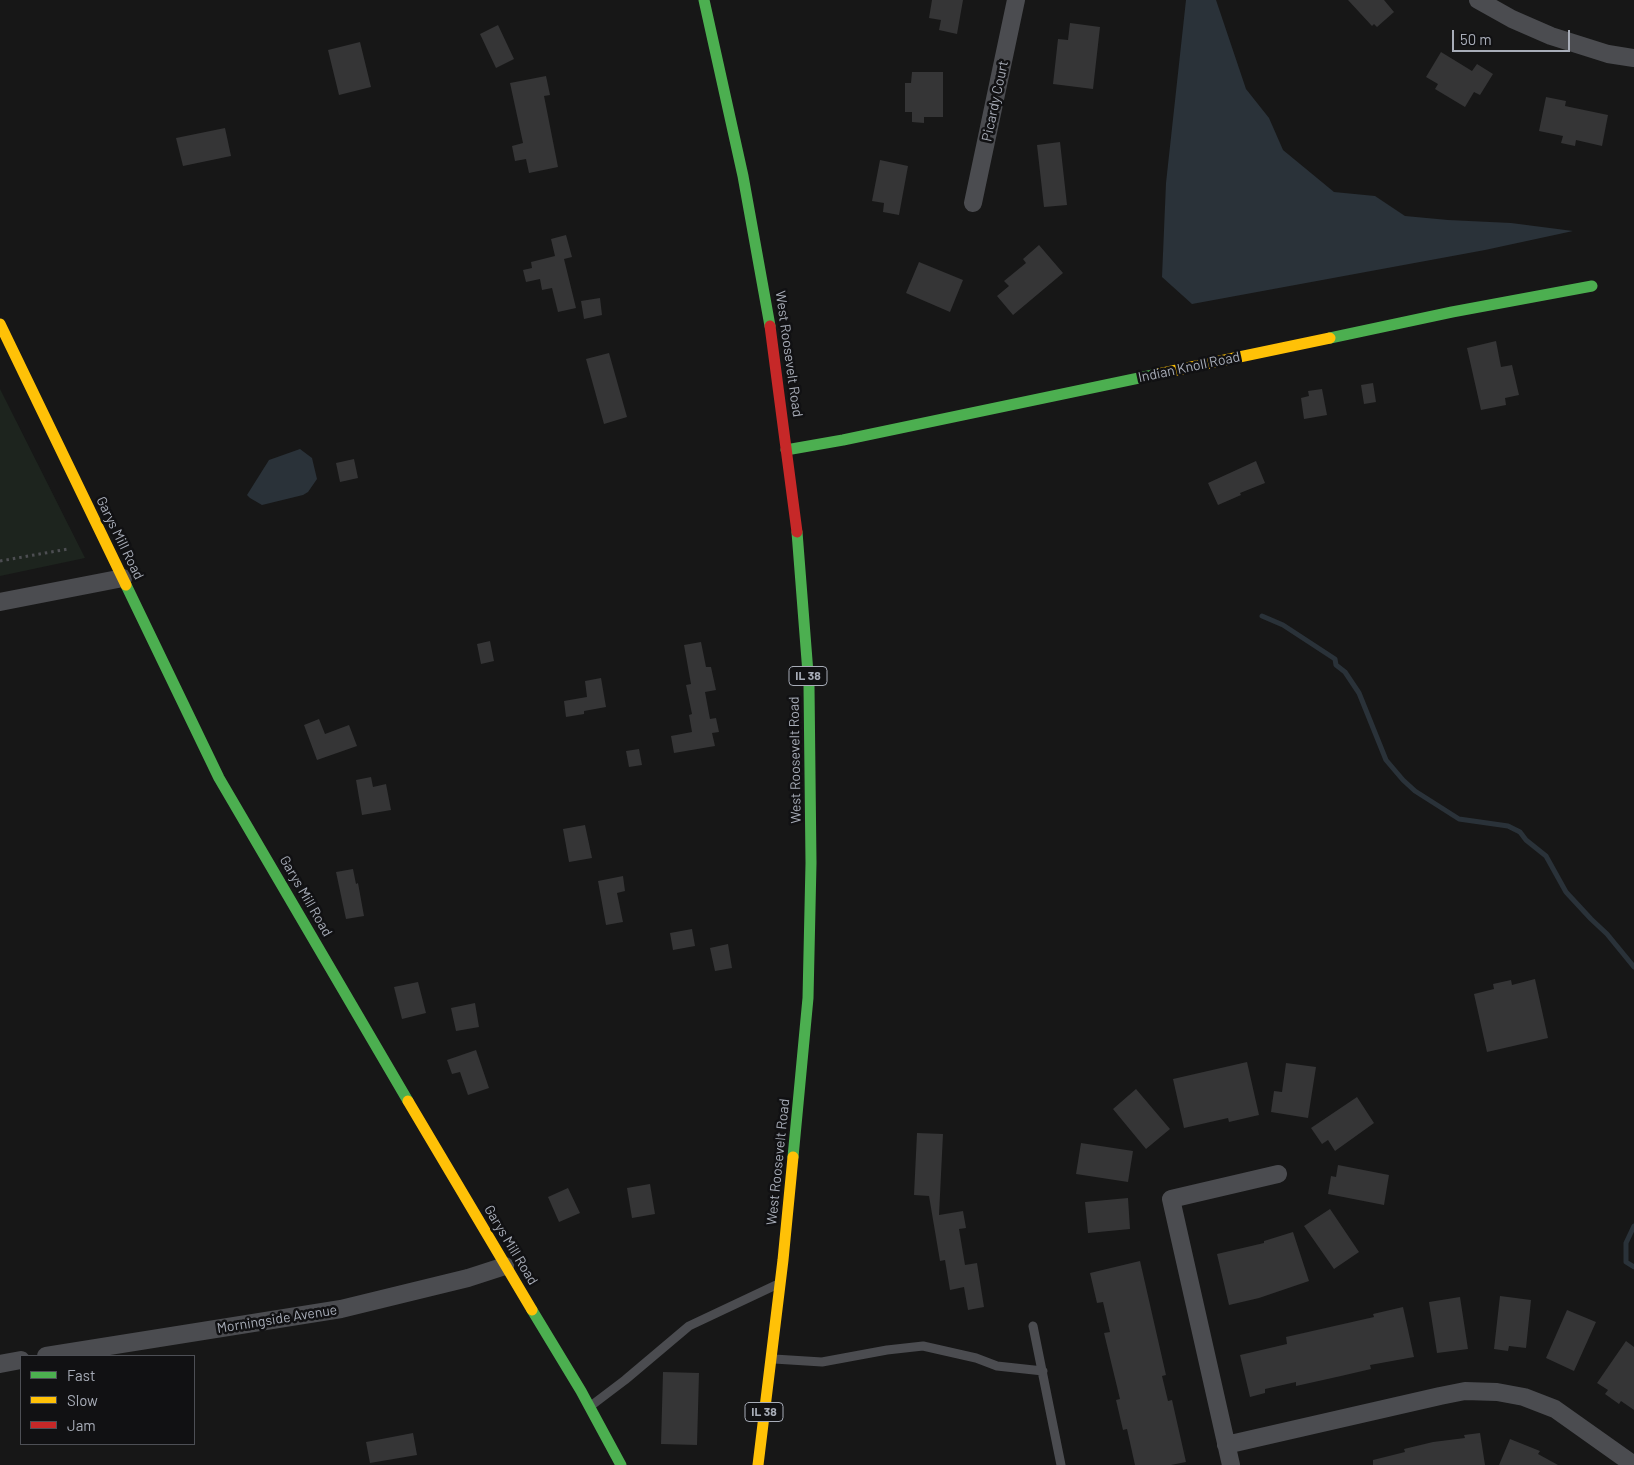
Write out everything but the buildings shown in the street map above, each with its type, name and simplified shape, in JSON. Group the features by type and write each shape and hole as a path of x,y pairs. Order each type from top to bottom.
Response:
{"street":[{"name":"West Roosevelt Road","path":"704,0 743,176 767,304 799,550 808,677 811,863 808,998 780,1283 758,1465"},
{"name":"Picardy Court","path":"973,203 1016,0"},
{"path":"1478,0 1512,19 1551,36 1600,51 1634,58"},
{"name":"Indian Knoll Road","path":"786,450 843,440 1452,312 1592,286"},
{"name":"Garys Mill Road","path":"0,324 219,778 589,1407 621,1465"},
{"path":"0,602 123,578"},
{"path":"1231,1465 1171,1198 1278,1174"},
{"name":"Morningside Avenue","path":"52,1355 341,1309 468,1278 505,1266"},
{"path":"0,1364 20,1360"},
{"path":"1226,1444 1465,1391 1497,1392 1524,1397 1554,1409 1634,1465"}],"lane":[{"path":"589,1407 625,1380 689,1326 780,1283"},
{"path":"1033,1326 1060,1465"},
{"path":"771,1358 822,1362 887,1350 923,1346 976,1358 997,1366 1043,1371"}],"path":[{"path":"0,561 68,549"}],"shaded area":[{"path":"1186,0 1216,0 1246,89 1269,118 1283,150 1334,192 1375,196 1405,216 1511,223 1573,231 1485,250 1192,304 1162,277 1166,183"},
{"path":"0,389 85,558 0,576"},
{"path":"300,449 312,458 317,479 308,492 303,495 262,505 247,495 269,460"}],"waterway":[{"path":"1262,616 1283,625 1335,659 1336,665 1345,672 1359,693 1386,760 1403,780 1415,791 1459,819 1508,826 1520,832 1526,840 1546,856 1566,892 1607,934 1634,967"},
{"path":"1634,1226 1626,1243 1626,1262 1634,1267"}],"traffic: fast":[{"path":"704,0 743,176 770,326"},
{"path":"1330,338 1452,312 1592,286"},
{"path":"786,450 843,440 1158,374"},
{"path":"793,1157 808,998 811,863 809,686 797,532"},
{"path":"126,585 219,778 408,1101"},
{"path":"532,1310 581,1391 621,1465"}],"traffic: slow":[{"path":"0,324 126,585"},
{"path":"1158,374 1330,338"},
{"path":"408,1101 532,1310"},
{"path":"758,1465 783,1260 793,1157"}],"traffic: jam":[{"path":"770,326 797,532"}]}
